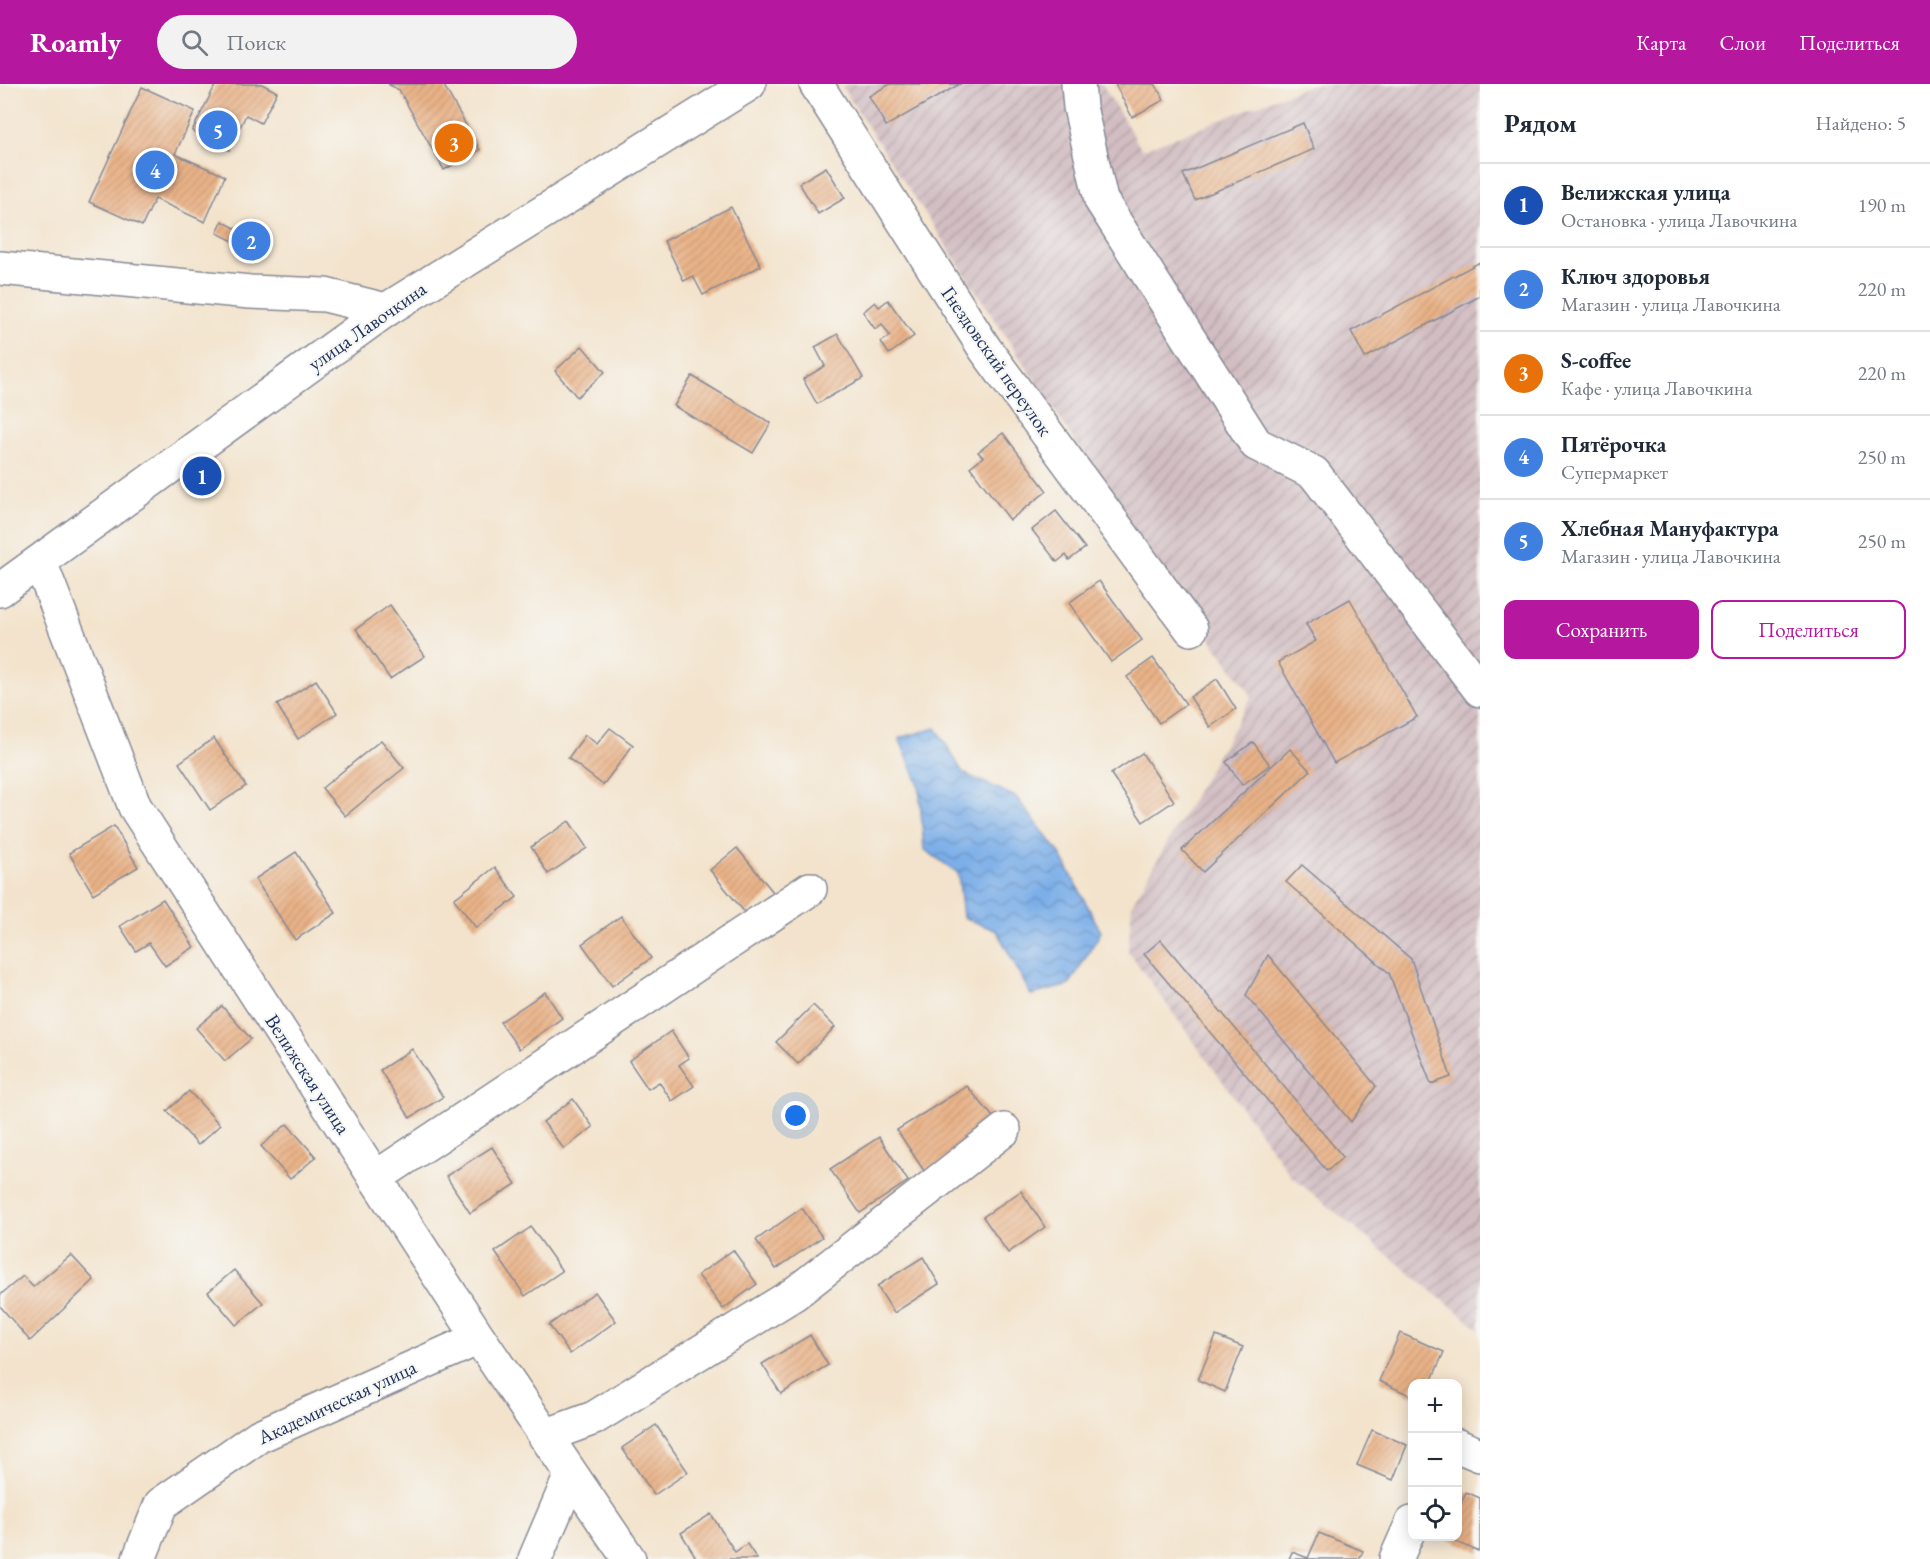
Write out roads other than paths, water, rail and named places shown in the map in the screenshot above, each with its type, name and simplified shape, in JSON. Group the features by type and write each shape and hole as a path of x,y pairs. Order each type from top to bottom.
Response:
{"street":[{"name":"улица Лавочкина","path":"0,590 386,310 749,84"},
{"name":"Гнездовский переулок","path":"816,84 986,349 1191,629"},
{"path":"1078,84 1080,107 1101,200 1256,444 1314,473 1480,690"},
{"path":"0,268 250,292 326,295 386,310"},
{"name":"Велижская улица","path":"40,562 135,807 479,1338 629,1559"},
{"path":"375,1178 810,889"},
{"path":"545,1436 594,1418 794,1294 1004,1130"},
{"name":"Академическая улица","path":"139,1559 161,1504 258,1436 479,1338"},
{"path":"1462,1448 1480,1455"},
{"path":"534,1559 571,1475"},
{"path":"1396,1559 1408,1534"}],"water":[{"path":"936,728 963,773 1016,797 1059,852 1101,932 1069,985 1031,995 997,931 963,917 958,873 924,849 919,785 899,738"}],"place":[{"name":"Хлебная Мануфактура","path":"218,130"},
{"name":"S-coffee","path":"454,143"},
{"name":"Пятёрочка","path":"155,170"},
{"name":"Ключ здоровья","path":"251,241"},
{"name":"Велижская улица","path":"202,476"}]}
